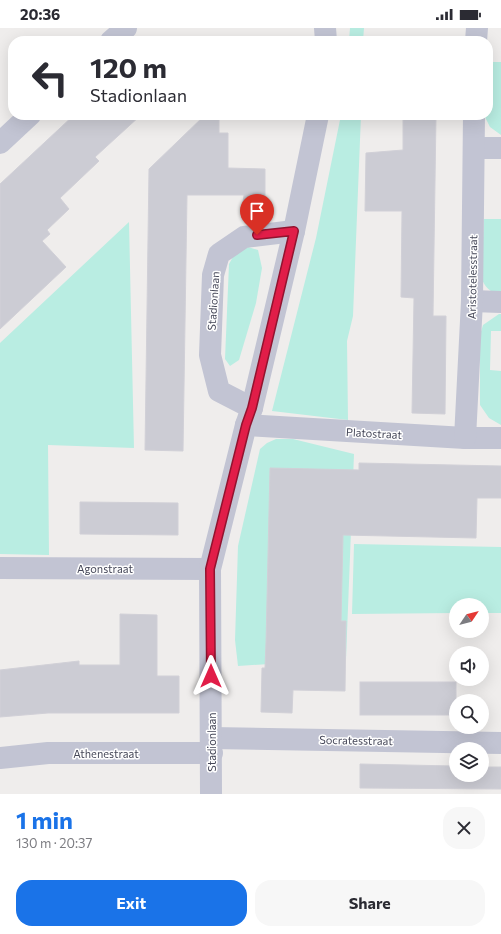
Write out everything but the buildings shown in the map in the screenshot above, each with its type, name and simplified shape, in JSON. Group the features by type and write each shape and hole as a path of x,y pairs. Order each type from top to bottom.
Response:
{"street":[{"path":"117,36 126,28"},
{"path":"0,143 25,120"},
{"name":"Stadionlaan","path":"211,794 212,746 210,569 294,231 317,120"},
{"name":"Aristotelesstraat","path":"465,438 472,301 474,120"},
{"path":"474,148 501,148"},
{"name":"Stadionlaan","path":"249,416 219,391 210,355 213,275 219,254 244,237 294,231"},
{"path":"472,301 501,302"},
{"name":"Platostraat","path":"249,416 465,438 501,438"},
{"name":"Agonstraat","path":"0,568 210,569"},
{"name":"Socratesstraat","path":"212,746 501,743"},
{"name":"Athenestraat","path":"0,758 48,753 212,746"}],"green space":[{"path":"350,28 364,28 363,36 349,36"},
{"path":"493,62 501,62 501,135 490,127 486,120 493,120"},
{"path":"340,120 361,120 353,316 347,341 348,420 272,411 316,238"},
{"path":"484,219 501,219 501,295 488,289 481,277"},
{"path":"129,222 134,448 48,445 49,555 0,554 0,343"},
{"path":"248,247 258,250 262,268 256,303 239,360 230,366 225,359 229,264 234,255"},
{"path":"501,314 501,331 491,331 490,370 501,371 501,425 489,418 480,405 480,335 483,325"},
{"path":"276,439 293,439 354,454 346,659 238,666 235,640 238,546 260,449 267,443"},
{"path":"354,544 501,547 501,613 489,613 489,598 449,598 449,613 352,614"}],"route":[{"path":"211,676 210,569 246,425 252,408 294,231 257,235"}]}
